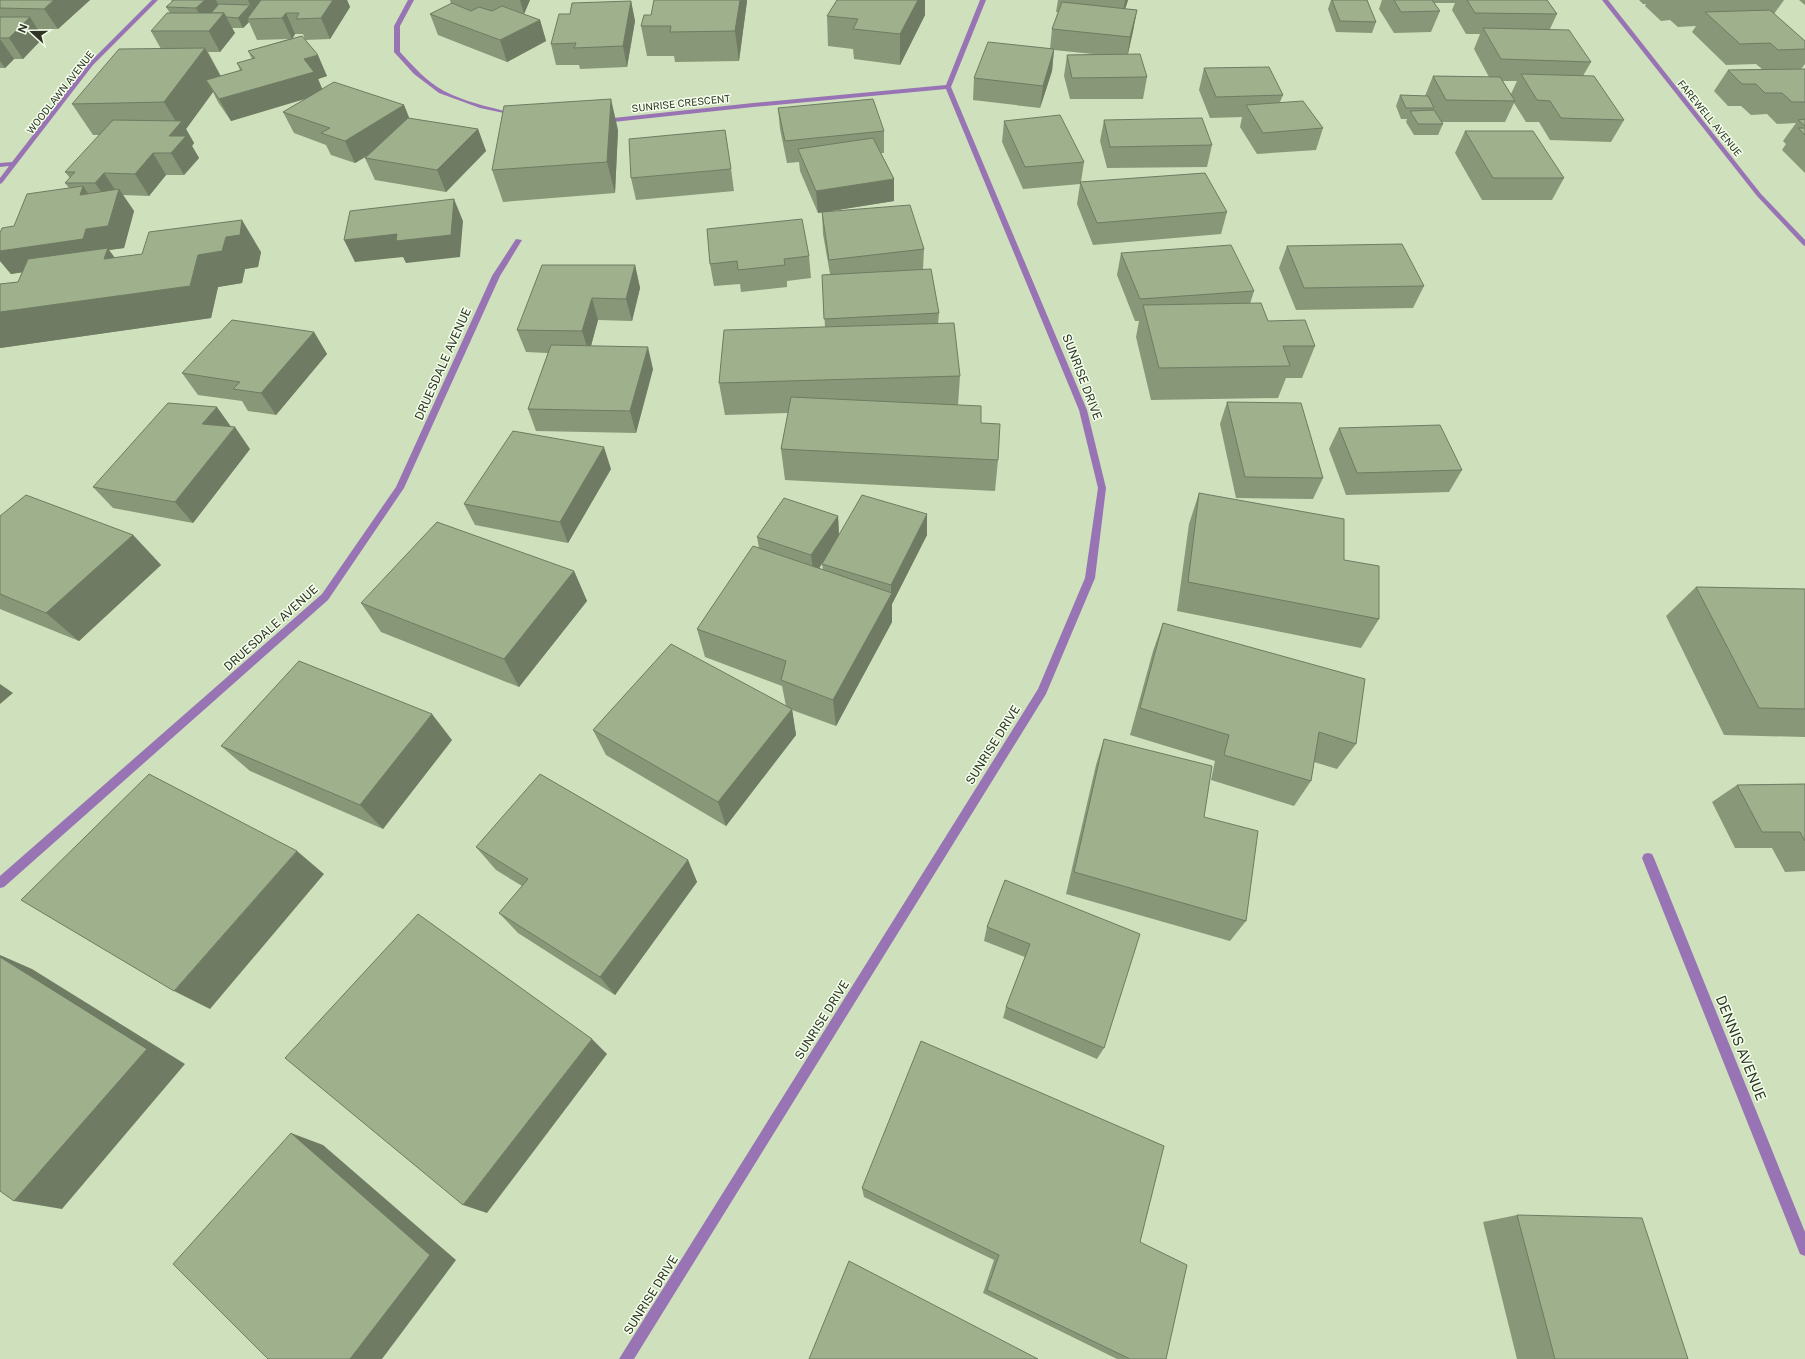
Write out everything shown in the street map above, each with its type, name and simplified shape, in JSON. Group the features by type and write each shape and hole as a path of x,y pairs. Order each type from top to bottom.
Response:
{"street":[{"name":"WOODLAWN AVENUE","path":"0,182 91,64 155,0"},
{"path":"411,0 397,26 397,52 416,74 440,92 482,107 525,116"},
{"path":"948,87 983,0"},
{"name":"FAREWELL AVENUE","path":"1605,0 1758,195 1805,244"},
{"name":"SUNRISE CRESCENT","path":"600,122 752,105 948,87"},
{"name":"SUNRISE DRIVE","path":"626,1359 1042,691 1090,578 1102,488 1083,410 948,87"},
{"path":"0,165 15,164"},
{"name":"DRUESDALE AVENUE","path":"0,883 325,597 400,488 496,276 518,240"},
{"name":"DENNIS AVENUE","path":"1648,858 1805,1249"}],"building":[{"path":"0,0 54,0 44,9 0,8"},
{"path":"174,0 205,0 196,8 166,7"},
{"path":"261,0 333,0 321,18 296,19 299,13 286,13 282,18 247,19"},
{"path":"654,0 740,0 735,31 670,32 671,26 641,26 644,15 651,15"},
{"path":"837,0 918,0 900,34 853,29 858,19 827,16"},
{"path":"1332,0 1367,0 1376,22 1340,21"},
{"path":"1394,0 1432,0 1440,11 1401,12"},
{"path":"1467,0 1547,0 1557,14 1475,13"},
{"path":"631,1 623,46 574,48 576,43 551,44 559,14 570,14 572,3"},
{"path":"1062,2 1137,10 1130,37 1052,29"},
{"path":"452,3 471,11 479,7 492,11 502,6 540,20 500,40 430,14"},
{"path":"219,4 250,5 238,18 226,17 224,13 211,13"},
{"path":"1770,10 1805,41 1805,49 1778,50 1770,43 1740,44 1705,12"},
{"path":"167,13 224,13 209,31 151,31"},
{"path":"0,17 30,17 9,38 0,38"},
{"path":"1483,28 1569,30 1591,62 1501,59"},
{"path":"302,36 318,55 304,59 314,72 219,99 206,80 242,70 237,63 255,58 248,51"},
{"path":"988,42 1054,49 1043,86 974,78"},
{"path":"205,48 164,102 72,104 119,49"},
{"path":"1140,54 1147,77 1072,78 1067,55"},
{"path":"1269,67 1283,95 1216,97 1204,68"},
{"path":"1805,69 1805,102 1792,102 1782,93 1765,93 1756,84 1742,84 1728,70"},
{"path":"1521,74 1594,76 1624,120 1561,118 1550,101 1537,100"},
{"path":"1433,76 1500,77 1515,101 1446,100"},
{"path":"334,82 404,105 345,141 321,133 330,128 283,112"},
{"path":"1400,95 1428,96 1434,108 1406,108"},
{"path":"611,99 607,162 492,170 504,106"},
{"path":"873,99 884,131 785,141 778,108"},
{"path":"1303,101 1323,128 1263,133 1246,105"},
{"path":"1434,110 1443,124 1418,124 1410,111"},
{"path":"1060,115 1084,162 1025,167 1004,121"},
{"path":"408,118 478,129 437,170 365,158"},
{"path":"1202,118 1212,145 1110,147 1104,120"},
{"path":"1805,119 1805,126 1798,120"},
{"path":"113,120 182,121 169,136 186,136 171,153 153,153 135,174 104,173 95,183 65,183 75,172 65,172"},
{"path":"1798,128 1805,128 1805,135"},
{"path":"725,130 731,169 631,178 629,139"},
{"path":"1465,131 1533,131 1564,178 1493,178"},
{"path":"873,138 894,179 816,191 798,149"},
{"path":"1205,173 1227,212 1097,223 1080,182"},
{"path":"83,186 80,195 119,189 108,226 86,229 83,239 0,251 0,233 2,228 14,226 27,194"},
{"path":"454,199 451,235 396,241 397,234 344,240 350,211"},
{"path":"910,205 924,249 829,260 822,212"},
{"path":"802,219 809,256 784,259 785,265 738,270 737,261 710,264 707,229"},
{"path":"242,220 240,235 226,237 222,251 198,255 190,286 0,312 0,284 18,282 28,259 108,248 104,259 142,254 149,232"},
{"path":"1402,244 1424,286 1304,288 1287,246"},
{"path":"1231,245 1254,291 1140,299 1121,253"},
{"path":"542,265 635,265 626,299 592,298 582,331 517,330"},
{"path":"931,269 939,313 824,319 822,275"},
{"path":"1261,303 1268,321 1305,320 1315,346 1283,346 1290,366 1159,368 1143,305"},
{"path":"232,320 314,332 261,393 233,389 240,382 182,373"},
{"path":"954,323 960,376 719,383 724,330"},
{"path":"551,345 648,347 630,411 528,409"},
{"path":"791,397 981,406 981,423 1000,424 998,460 781,449"},
{"path":"1227,402 1301,403 1323,478 1245,477"},
{"path":"168,403 217,407 202,424 235,427 175,502 93,487"},
{"path":"1440,425 1462,470 1357,473 1339,428"},
{"path":"513,431 604,447 560,522 464,504"},
{"path":"1199,493 1344,519 1344,560 1379,566 1379,619 1188,582"},
{"path":"26,495 133,535 46,613 0,594 0,516"},
{"path":"862,495 927,514 891,585 822,564"},
{"path":"784,498 838,516 811,555 757,537"},
{"path":"437,522 574,571 504,659 361,603"},
{"path":"753,546 892,593 833,700 781,680 786,661 697,629"},
{"path":"1696,587 1805,589 1805,709 1759,708"},
{"path":"1163,623 1365,679 1356,744 1319,732 1311,781 1224,755 1229,735 1140,708"},
{"path":"671,644 792,709 718,802 593,730"},
{"path":"299,661 432,714 360,805 221,746"},
{"path":"1104,739 1212,766 1204,817 1258,831 1246,921 1074,872"},
{"path":"149,774 297,851 174,991 21,900"},
{"path":"540,774 688,860 600,977 499,913 528,879 476,847"},
{"path":"1805,784 1805,841 1800,832 1762,832 1737,785"},
{"path":"1005,880 1140,934 1104,1048 1006,1007 1030,944 987,927"},
{"path":"418,914 592,1039 463,1205 285,1058"},
{"path":"0,957 147,1049 14,1201 0,1191"},
{"path":"921,1041 1164,1146 1140,1242 1187,1265 1166,1359 1130,1359 987,1290 999,1255 862,1188"},
{"path":"291,1133 430,1255 350,1359 268,1359 173,1264"},
{"path":"1517,1215 1642,1218 1688,1359 1555,1359"},
{"path":"849,1261 1038,1359 809,1359"}]}
